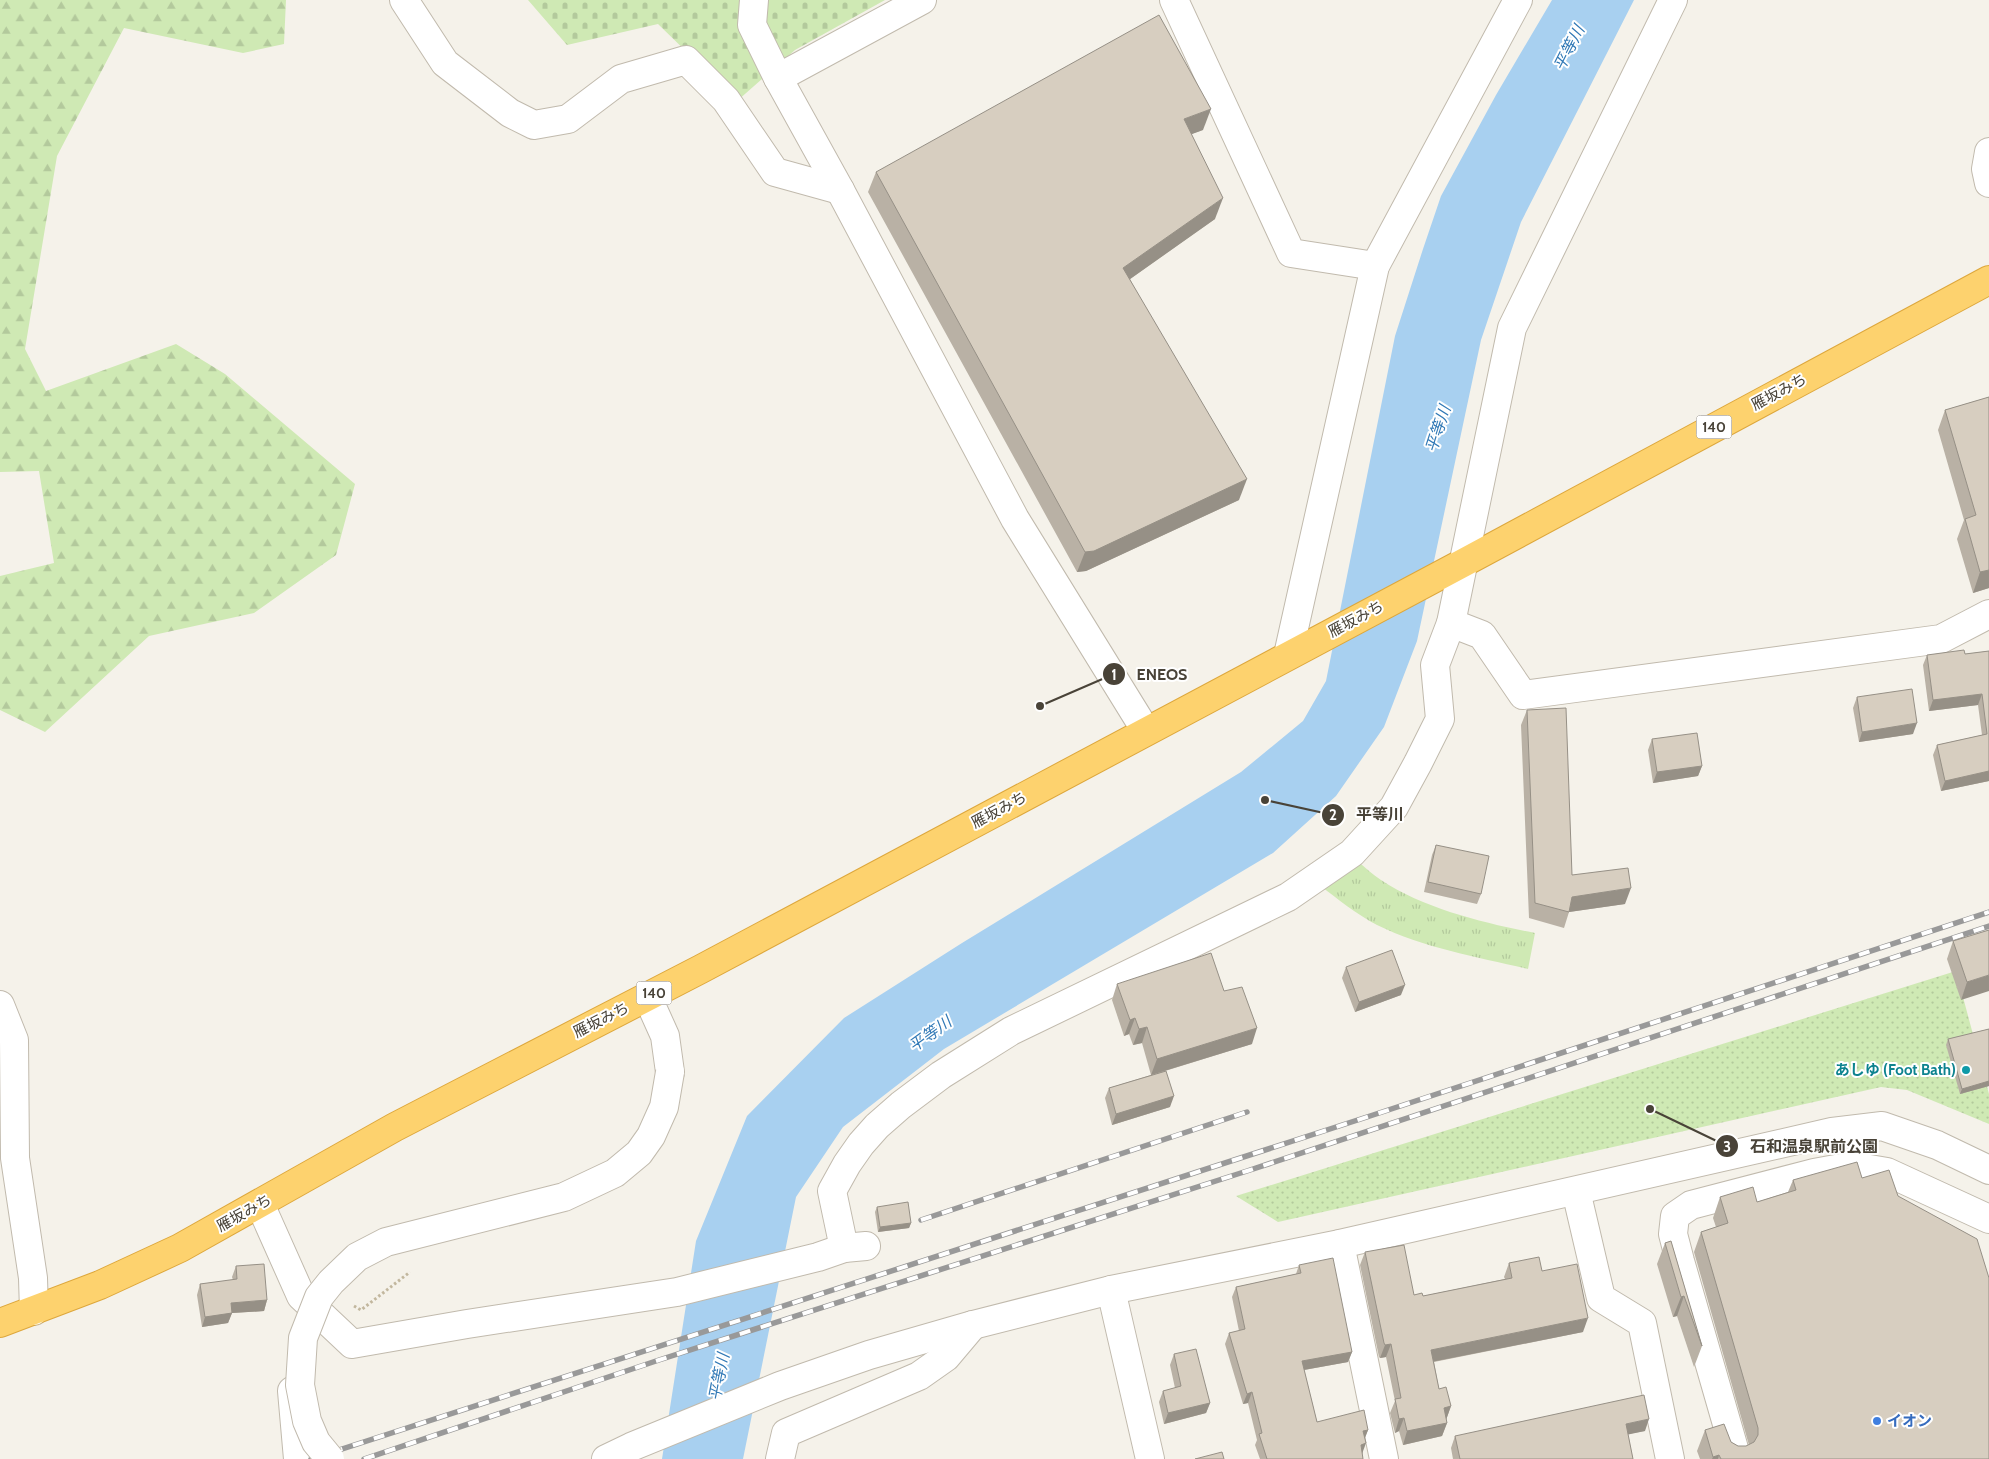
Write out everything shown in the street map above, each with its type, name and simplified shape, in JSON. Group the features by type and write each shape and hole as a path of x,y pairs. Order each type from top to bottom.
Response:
{"highway":[{"name":"雁坂みち","path":"0,1323 100,1285 180,1248 395,1127 1146,732 1989,280"}],"street":[{"path":"404,0 445,63 510,113 534,125 568,119 621,79 686,60 726,100 775,172 840,190"},
{"path":"754,0 752,25 778,78 840,190 1015,519 1146,732"},
{"path":"778,78 922,0"},
{"path":"1174,0 1291,253 1376,266"},
{"path":"1295,651 1376,266 1518,0"},
{"path":"260,1204 301,1296 352,1344 467,1324 678,1292 855,1247 832,1191 861,1144 901,1105 941,1075 1011,1032 1288,897 1352,853 1394,806 1440,719 1435,665 1451,622 1451,569 1512,328 1673,0"},
{"path":"1989,152 1986,169 1989,182"},
{"path":"1451,622 1482,635 1523,695 1941,639 1989,614"},
{"path":"330,1459 316,1442 306,1421 300,1385 303,1338 319,1297 331,1282 357,1257 386,1242 564,1197 615,1173 639,1153 651,1136 664,1107 670,1072 665,1036 647,996"},
{"path":"0,1005 14,1040 15,1158 33,1278 34,1311"},
{"path":"606,1459 780,1386 869,1355 973,1324 1111,1290 1340,1244 1832,1132 1882,1126 1937,1145 1989,1170"},
{"path":"1887,1172 1910,1136"},
{"path":"1735,1452 1680,1261 1674,1234 1675,1216 1691,1205 1814,1173 1852,1166 1887,1172 1989,1219"},
{"path":"1576,1191 1601,1298 1642,1323 1670,1459"},
{"path":"1340,1244 1384,1459"},
{"path":"1111,1290 1150,1459"},
{"path":"298,1459 293,1409 291,1340 301,1296"},
{"path":"780,1459 786,1433 919,1376 946,1358 973,1324"}],"path":[{"path":"348,1303 361,1310 410,1272"}],"green space":[{"path":"0,0 286,0 284,44 243,53 124,28 57,156 25,349 46,391 176,344 225,374 355,484 336,555 254,613 149,636 45,732 0,710 0,576 54,563 39,471 0,472"},
{"path":"528,0 885,0 795,50 737,101 658,24 567,45"},
{"path":"1357,861 1378,878 1416,899 1455,914 1535,933 1528,969 1432,946 1395,933 1362,916 1319,885"},
{"path":"1956,971 1989,1094 1989,1124 1907,1090 1881,1087 1278,1222 1236,1196"}],"water":[{"path":"1552,0 1634,0 1521,222 1481,340 1417,641 1384,727 1336,796 1273,853 944,1049 843,1127 796,1197 743,1459 662,1459 696,1241 747,1116 844,1018 962,943 1241,772 1303,721 1326,681 1395,336 1441,196 1496,95"}],"building":[{"path":"1159,15 1211,109 1184,119 1223,198 1123,268 1247,479 1094,551 1085,552 876,172"},
{"path":"1989,397 1989,570 1980,572 1965,519 1976,515 1945,410"},
{"path":"1964,650 1965,654 1989,651 1989,771 1945,781 1937,745 1987,734 1982,694 1933,700 1927,655"},
{"path":"1912,689 1917,723 1862,732 1857,697"},
{"path":"1566,708 1572,875 1628,868 1631,888 1572,897 1569,912 1535,903 1527,710"},
{"path":"1697,733 1702,766 1657,772 1652,739"},
{"path":"1436,845 1489,856 1481,894 1428,882"},
{"path":"1989,930 1989,975 1967,982 1953,941"},
{"path":"1392,950 1405,985 1359,1002 1346,967"},
{"path":"1211,953 1224,991 1242,987 1257,1028 1157,1059 1147,1027 1139,1029 1135,1018 1130,1020 1117,984"},
{"path":"1989,1029 1989,1081 1962,1089 1948,1039"},
{"path":"1166,1071 1174,1096 1116,1114 1109,1088"},
{"path":"1857,1162 1862,1178 1889,1170 1898,1196 1977,1239 1989,1278 1989,1459 1721,1459 1719,1455 1713,1457 1705,1430 1724,1424 1731,1442 1738,1446 1746,1446 1754,1442 1758,1435 1758,1428 1701,1232 1728,1223 1720,1197 1753,1187 1757,1202 1796,1190 1793,1180"},
{"path":"908,1202 911,1223 880,1227 877,1207"},
{"path":"1671,1241 1702,1346 1684,1296 1681,1297 1665,1243"},
{"path":"1404,1245 1414,1295 1422,1293 1423,1296 1512,1278 1509,1263 1539,1257 1542,1271 1577,1264 1588,1318 1431,1350 1439,1389 1446,1387 1451,1406 1444,1408 1447,1423 1407,1431 1404,1418 1399,1419 1395,1399 1401,1398 1391,1344 1385,1345 1384,1343 1365,1252"},
{"path":"1333,1258 1352,1352 1302,1361 1317,1422 1364,1410 1368,1430 1363,1431 1366,1443 1361,1445 1363,1459 1267,1459 1259,1434 1262,1433 1252,1392 1247,1394 1229,1333 1245,1329 1236,1287 1301,1273 1299,1265"},
{"path":"264,1264 267,1300 231,1303 232,1313 205,1317 200,1284 237,1279 236,1266"},
{"path":"1196,1349 1210,1403 1168,1413 1163,1391 1181,1386 1174,1354"},
{"path":"1644,1395 1649,1419 1626,1424 1633,1459 1460,1459 1455,1436"},
{"path":"1222,1452 1224,1459 1195,1459"}],"railway":[{"path":"311,1459 1370,1116 1989,912"},
{"path":"364,1459 659,1360 1247,1171 1989,926"},
{"path":"921,1220 1247,1112"}],"place":[{"name":"ENEOS","path":"1040,706"},
{"name":"平等川","path":"1265,800"},
{"name":"あしゆ (Foot Bath)","path":"1966,1070"},
{"name":"石和温泉駅前公園","path":"1650,1109"},
{"name":"イオン","path":"1877,1421"}]}
